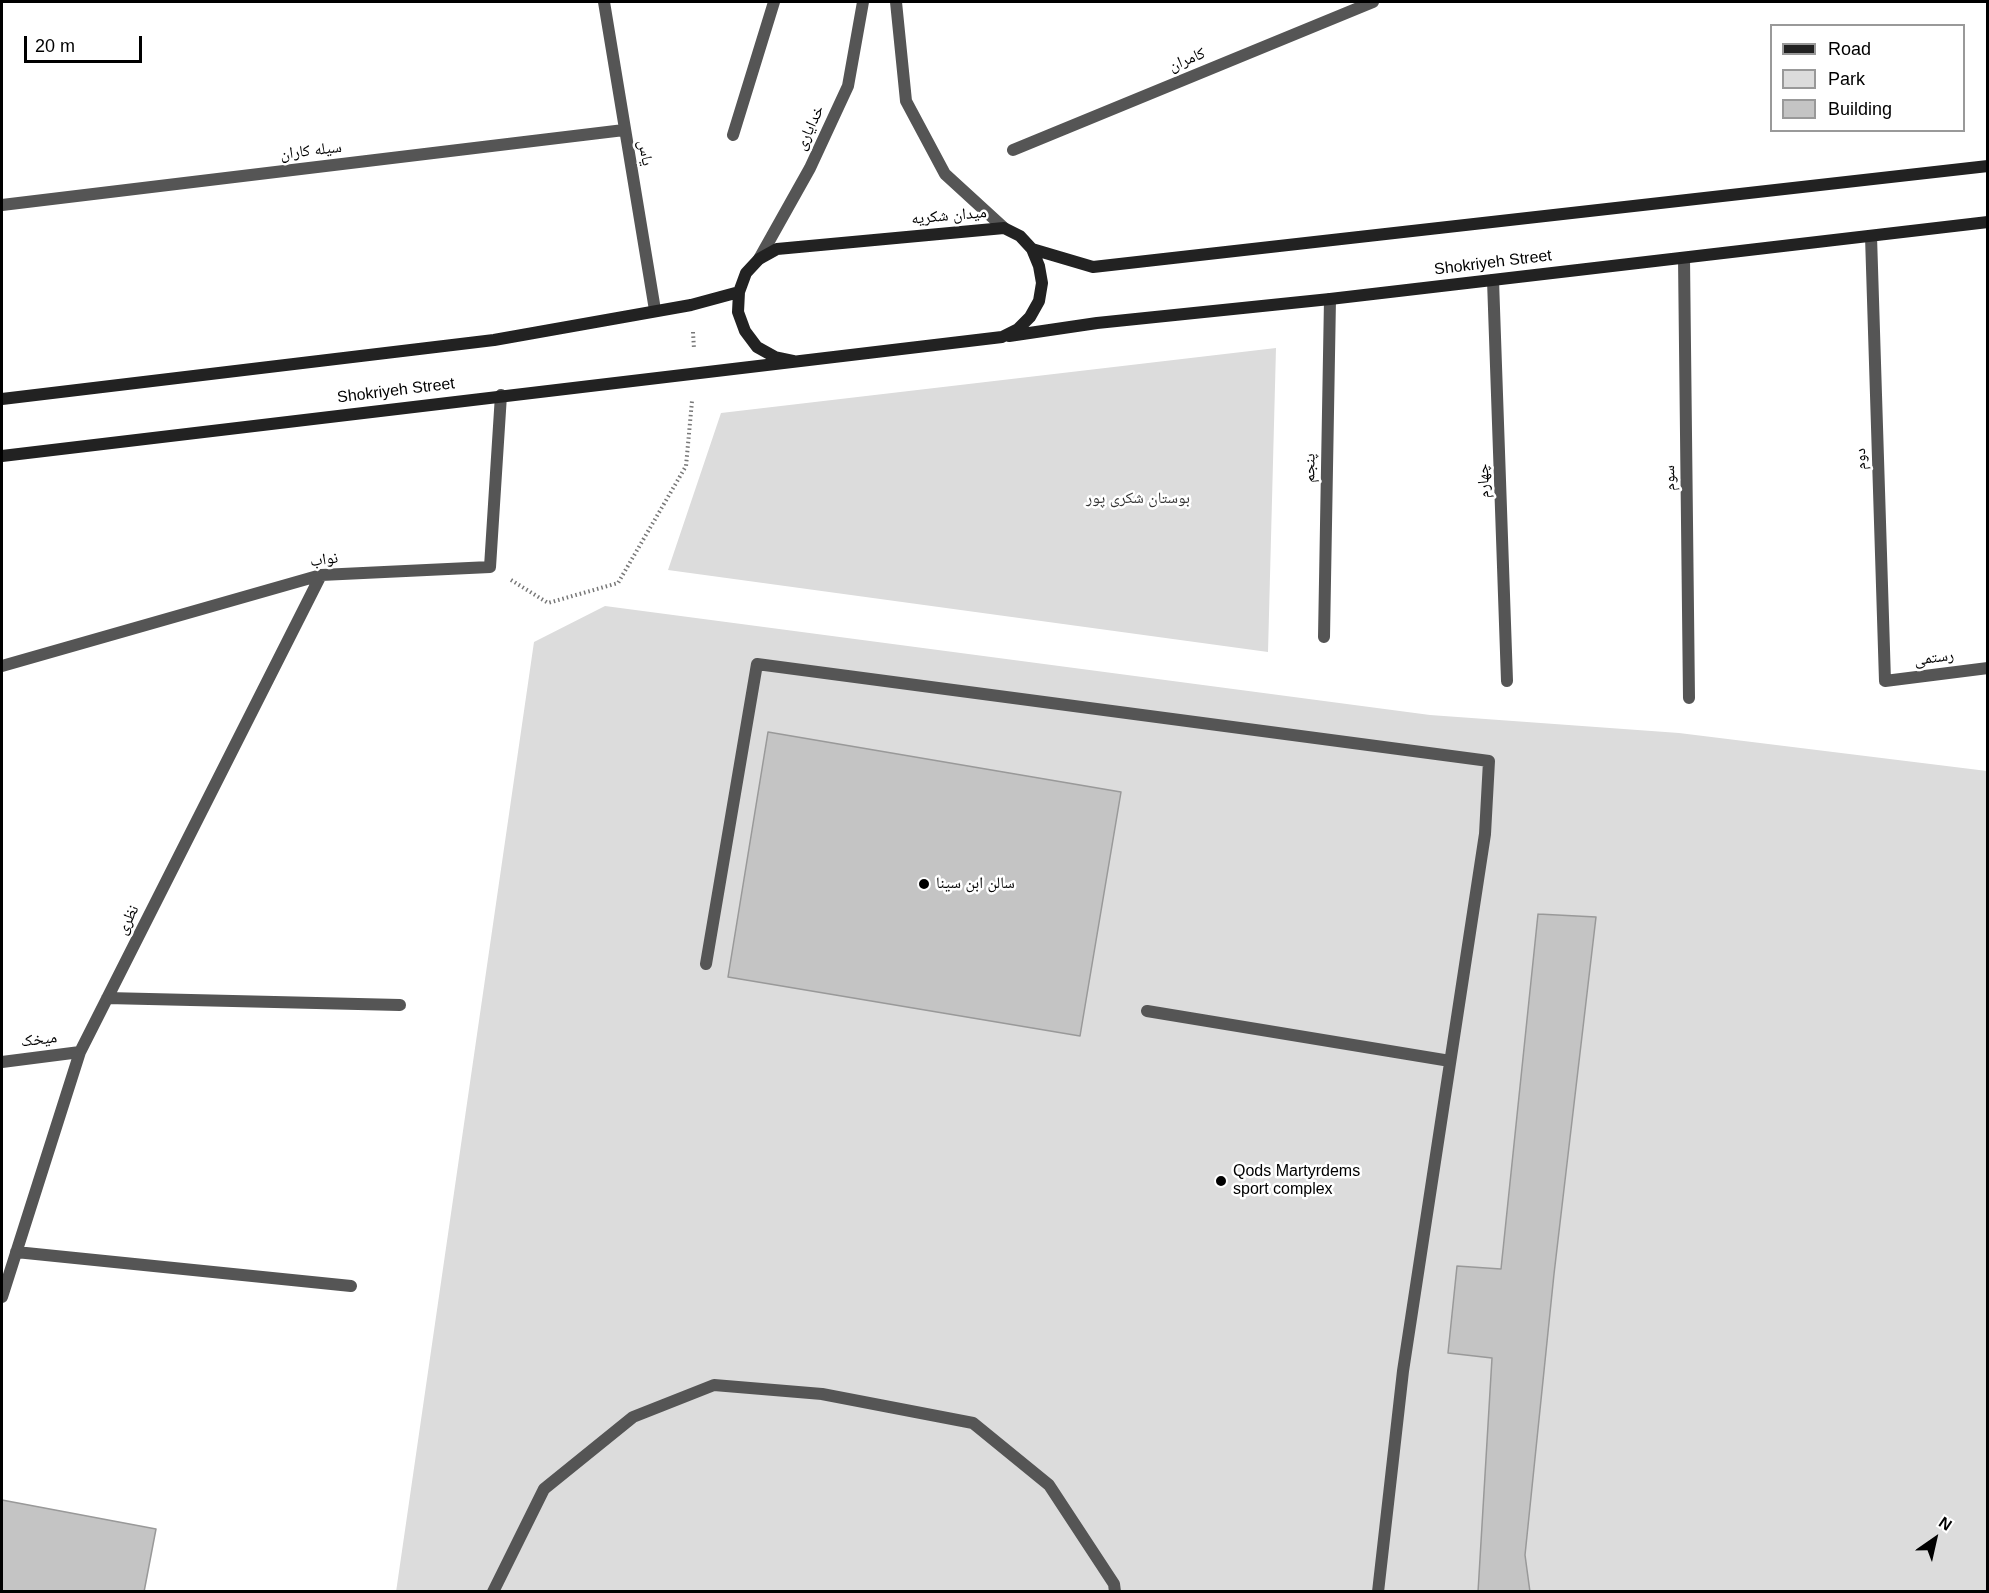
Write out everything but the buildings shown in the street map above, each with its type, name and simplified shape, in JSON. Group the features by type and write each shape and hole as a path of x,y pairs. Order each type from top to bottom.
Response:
{"main road":[{"path":"1032,249 1093,267 1988,166"},
{"name":"Shokriyeh Street","path":"1002,337 1097,323 1330,299 1988,222"},
{"name":"میدان شکریه","path":"759,259 777,249 1004,228 1020,237 1032,249"},
{"path":"759,259 746,273 739,292 738,312 745,331 757,347 774,357 794,361 1002,337 1018,328 1030,316 1039,301 1042,283 1039,266 1032,249"},
{"path":"2,399 494,340 691,305 739,292"},
{"name":"Shokriyeh Street","path":"2,456 794,361"}],"street":[{"name":"یاس","path":"604,2 655,310"},
{"path":"733,135 774,2"},
{"name":"خدایاری","path":"759,259 810,168 848,87 864,2"},
{"path":"896,2 906,100 945,174 1004,228"},
{"name":"کامران","path":"1013,150 1373,2"},
{"name":"سیله کاران","path":"2,205 624,130"},
{"name":"دوم","path":"1871,236 1885,681"},
{"name":"سوم","path":"1684,258 1689,698"},
{"name":"چهارم","path":"1493,280 1507,681"},
{"name":"پنجم","path":"1324,637 1330,299"},
{"path":"490,567 501,395"},
{"name":"نواب","path":"2,666 321,575 490,567"},
{"name":"نظری","path":"2,1297 80,1052 321,575"},
{"path":"706,964 757,664 1488,761 1485,834 1403,1371 1378,1592"},
{"name":"رستمی","path":"1885,681 1988,668"},
{"path":"107,998 400,1005"},
{"path":"1147,1011 1449,1061"},
{"name":"میخک","path":"2,1062 80,1052"},
{"path":"16,1252 351,1286"},
{"path":"492,1592 544,1489 633,1417 714,1385 822,1394 973,1423 1049,1485 1114,1584 1115,1592"}],"path":[{"path":"490,567 548,603 618,583 686,466 695,374 691,305"}],"green space":[{"name":"بوستان شکری پور","path":"1276,348 1268,652 668,570 721,413"},
{"name":"Qods Martyrdems sport complex","path":"605,606 1430,715 1679,733 1987,771 1987,1591 396,1592 534,642"}],"place":[{"name":"سالن ابن سینا","path":"924,884"},
{"name":"Qods Martyrdems sport complex","path":"1221,1181"}]}
